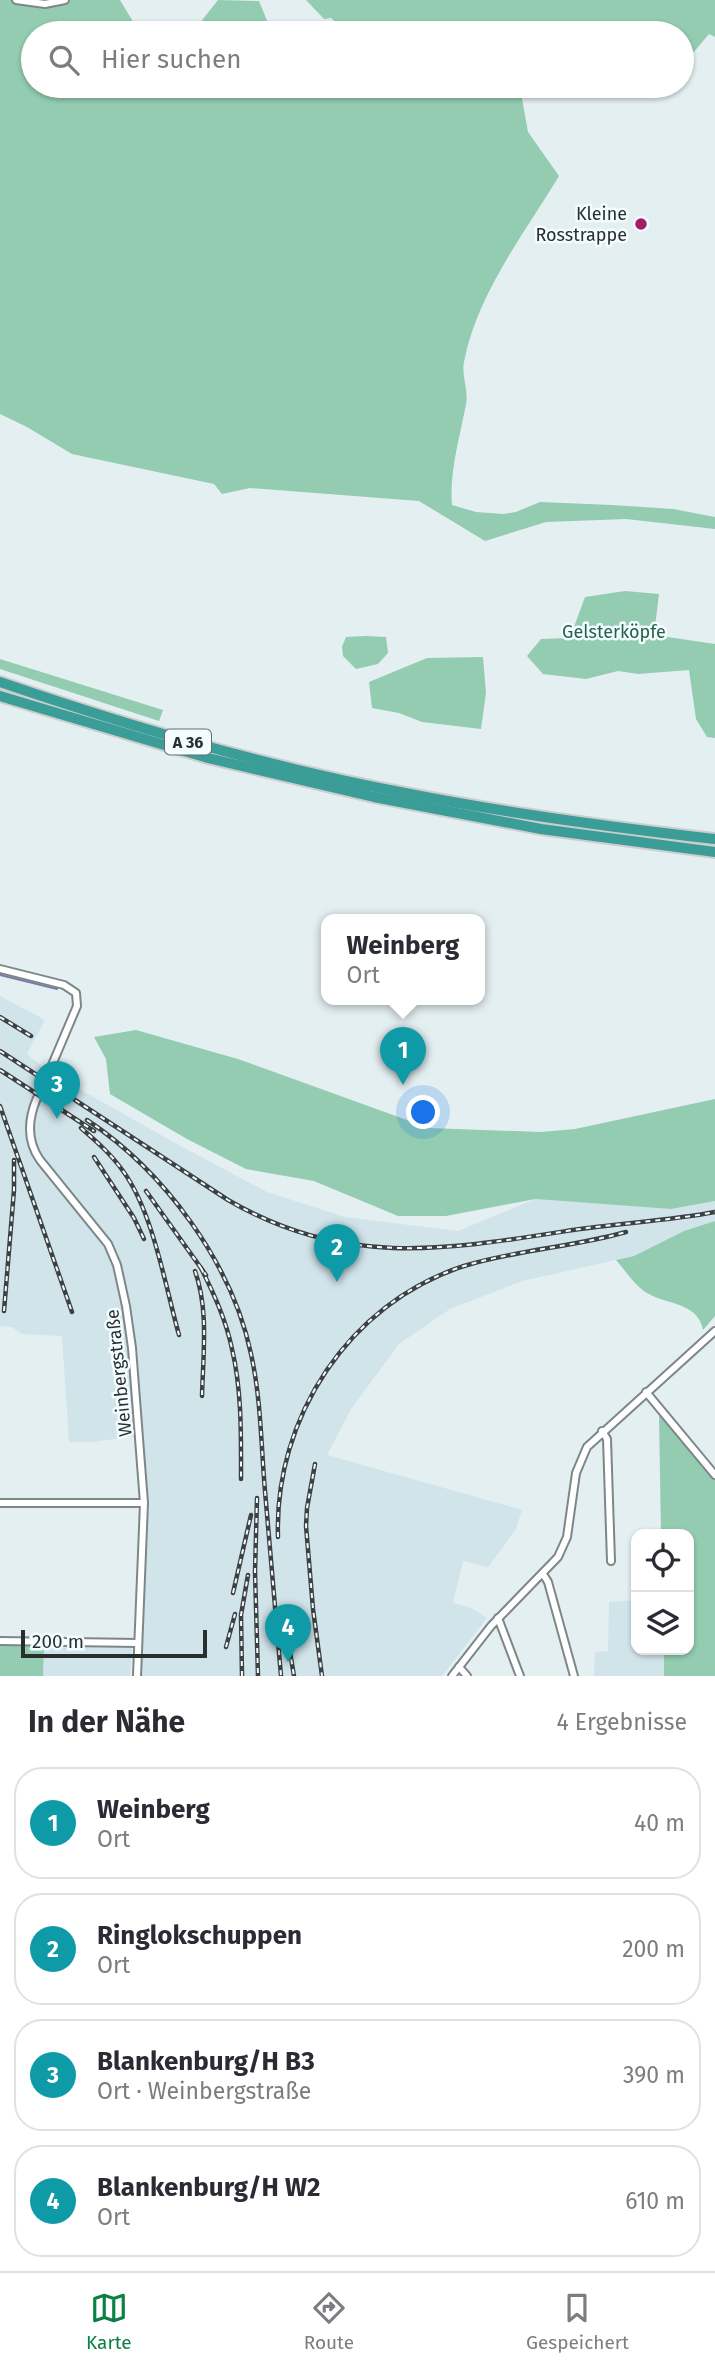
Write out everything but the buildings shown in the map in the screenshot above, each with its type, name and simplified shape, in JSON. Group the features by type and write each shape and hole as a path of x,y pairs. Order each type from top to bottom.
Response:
{"highway":[{"name":"A 36","path":"0,682 77,709 210,748 398,792 570,822 715,839"},
{"name":"A 36","path":"0,696 208,758 374,797 541,829 715,852"}],"street":[{"path":"16,0 45,4 65,0"},
{"path":"0,969 65,985 76,993 78,999 74,1015 49,1072"},
{"name":"Weinbergstraße","path":"37,1098 29,1122 29,1134 35,1153 107,1244 117,1265 130,1330 144,1503 137,1676"},
{"path":"452,1676 498,1618 543,1574 564,1548 578,1466 587,1447 715,1331"},
{"path":"646,1392 715,1475"},
{"path":"602,1431 607,1439 611,1561"},
{"path":"0,1503 144,1503"},
{"path":"543,1574 548,1583 573,1676"},
{"path":"498,1618 520,1676"},
{"path":"0,1641 138,1643"},
{"path":"459,1667 467,1676"}],"shaded area":[{"path":"0,996 45,1020 27,1054 49,1072 267,1192 345,1217 458,1231 535,1199 671,1209 715,1201 715,1221 684,1231 634,1256 522,1281 450,1309 399,1344 351,1409 327,1455 522,1510 516,1529 488,1567 463,1561 453,1603 471,1608 487,1618 442,1676 138,1676 149,1503 143,1435 92,1442 69,1442 62,1336 22,1334 12,1327 0,1326"},
{"path":"631,1600 631,1655 664,1655 664,1676 594,1676 595,1652 608,1651 609,1602"},
{"path":"44,1645 132,1646 130,1676 43,1676"}],"green space":[{"path":"0,0 120,0 132,21 21,21 21,98 522,98 528,132 559,176 503,265 479,312 470,337 463,367 467,399 454,467 452,505 476,512 503,514 516,512 540,502 673,509 715,517 715,529 626,519 546,522 485,541 419,501 250,488 222,494 214,484 72,454 0,414"},
{"path":"218,0 259,1 267,21 201,21"},
{"path":"306,0 715,0 715,37 709,34 694,52 694,21 324,19"},
{"name":"Gelsterköpfe","path":"625,591 659,594 654,635 715,644 715,738 707,737 696,719 689,670 638,674 618,671 586,679 543,674 527,656 541,639 570,638 585,597"},
{"path":"346,637 386,637 388,653 378,664 356,669 343,656 342,647"},
{"path":"483,657 486,693 481,729 422,722 399,713 372,708 369,682 427,658"},
{"path":"0,659 163,710 159,721 0,669"},
{"path":"136,1030 238,1059 429,1128 541,1132 575,1129 715,1099 715,1201 671,1209 535,1199 446,1216 398,1216 314,1181 246,1169 187,1139 110,1094 106,1059 94,1037"},
{"path":"715,1221 715,1316 703,1330 695,1314 643,1290 616,1260 634,1256 684,1231"},
{"path":"659,1414 715,1478 715,1676 664,1676 664,1655 694,1655 694,1529 661,1529"},
{"path":"0,1644 44,1645 43,1676 0,1676"}],"waterway":[{"path":"0,975 57,989"}],"tunnel":[{"path":"37,1098 49,1072"}],"railway":[{"path":"0,1017 31,1036"},
{"path":"0,1051 228,1200 271,1222 313,1236 355,1245 439,1247 715,1212"},
{"path":"0,1070 94,1131"},
{"path":"0,1106 72,1312"},
{"path":"87,1120 115,1141 168,1192 211,1253 242,1320 251,1354 259,1405 281,1676"},
{"path":"81,1128 123,1171 142,1207 157,1250 179,1335"},
{"path":"94,1157 134,1218 144,1239"},
{"path":"4,1311 14,1160"},
{"path":"146,1191 206,1275"},
{"path":"278,1537 280,1493 289,1450 305,1409 326,1371 354,1337 386,1307 423,1283 464,1266 626,1232"},
{"path":"201,1268 223,1317 235,1365 240,1414 241,1479"},
{"path":"195,1271 204,1317 202,1396"},
{"path":"315,1464 306,1526 322,1676"},
{"path":"257,1498 255,1572 258,1676"},
{"path":"233,1593 251,1515"},
{"path":"242,1676 241,1615 248,1575"},
{"path":"283,1610 294,1676"},
{"path":"226,1647 235,1614"}],"place":[{"name":"Kleine Rosstrappe","path":"641,224"},
{"name":"Weinberg","path":"403,1085"},
{"name":"Blankenburg/H B3","path":"57,1119"},
{"name":"Ringlokschuppen","path":"337,1282"},
{"name":"Blankenburg/H W2","path":"288,1662"}]}
